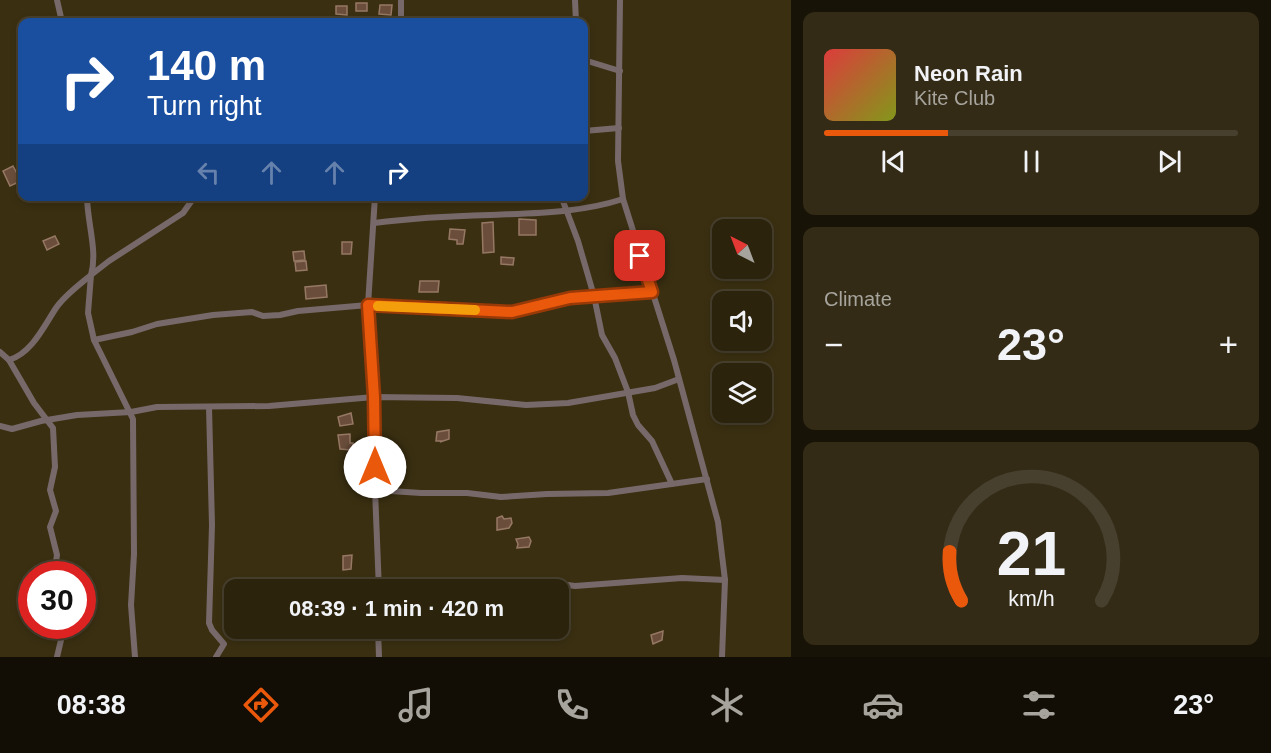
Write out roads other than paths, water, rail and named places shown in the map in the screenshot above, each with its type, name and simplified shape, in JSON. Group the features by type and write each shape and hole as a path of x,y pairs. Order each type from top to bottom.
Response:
{"street":[{"path":"57,0 61,18"},
{"path":"401,0 401,18"},
{"path":"575,0 576,18"},
{"path":"620,0 618,160 623,199 680,379 718,522 724,580 722,657"},
{"path":"588,61 620,71"},
{"path":"588,131 619,128"},
{"path":"374,223 425,217 567,211 604,205 623,199"},
{"path":"87,201 87,217 93,253 88,313 98,353 131,412 134,428 134,554 131,605 135,657"},
{"path":"9,360 18,356 29,346 44,330 62,301 91,275 183,213 191,201"},
{"path":"375,201 368,305 374,397 379,579"},
{"path":"563,201 574,226 602,334 615,358 628,393 633,416 652,441 672,484"},
{"path":"94,340 157,324 213,315 252,312 263,316 280,315 298,311 368,305 512,312 570,298 652,292"},
{"path":"0,352 9,360 34,403 52,425 55,467 50,485 56,511 50,527 57,555 56,561"},
{"path":"0,426 12,429 77,415 131,412 157,407 269,406 374,397 457,398 538,405 587,401 660,386 680,379"},
{"path":"208,407 212,525 209,623 224,644 216,657"},
{"path":"375,490 467,493 495,497 608,493 707,479"},
{"path":"569,585 682,578 724,580"},
{"path":"57,657 61,639"},
{"path":"378,639 379,657"}]}
